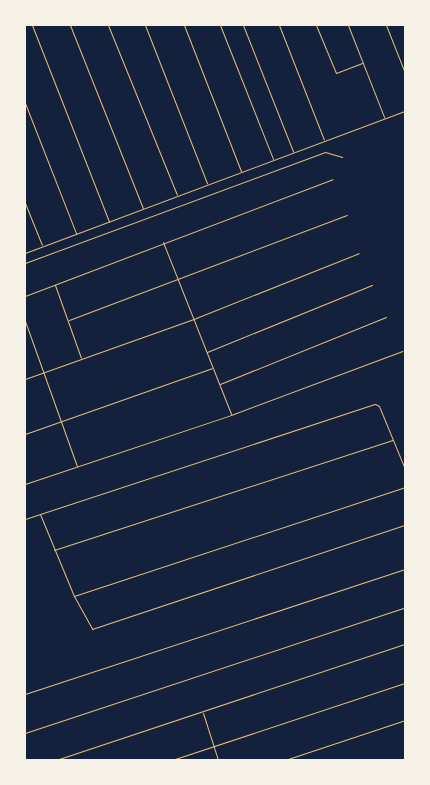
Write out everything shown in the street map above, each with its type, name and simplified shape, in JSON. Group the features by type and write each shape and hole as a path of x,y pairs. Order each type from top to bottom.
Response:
{"street":[{"path":"32,25 109,222"},
{"path":"70,25 143,209"},
{"path":"108,25 177,196"},
{"path":"145,25 207,184"},
{"path":"184,25 242,172"},
{"path":"220,25 273,159"},
{"path":"243,25 293,152"},
{"path":"279,25 324,141"},
{"path":"316,25 336,73 363,63"},
{"path":"348,25 384,119"},
{"path":"386,25 405,73"},
{"path":"25,103 76,234"},
{"path":"25,253 405,111"},
{"path":"25,263 325,152 342,157"},
{"path":"25,296 333,178"},
{"path":"25,203 42,246"},
{"path":"69,320 346,214"},
{"path":"163,242 177,280 196,318 212,368 231,415"},
{"path":"25,380 196,318 359,253"},
{"path":"55,285 69,320 81,359"},
{"path":"207,352 372,285"},
{"path":"220,384 386,317"},
{"path":"25,321 45,372 77,467"},
{"path":"25,484 231,415 402,351"},
{"path":"25,434 212,368"},
{"path":"25,520 375,404 379,406 405,469"},
{"path":"53,550 394,440"},
{"path":"74,596 405,486"},
{"path":"40,514 53,550 90,628 405,525"},
{"path":"25,694 405,569"},
{"path":"25,733 405,607"},
{"path":"56,760 405,644"},
{"path":"172,760 405,683"},
{"path":"203,712 218,760"},
{"path":"285,760 405,720"}]}
